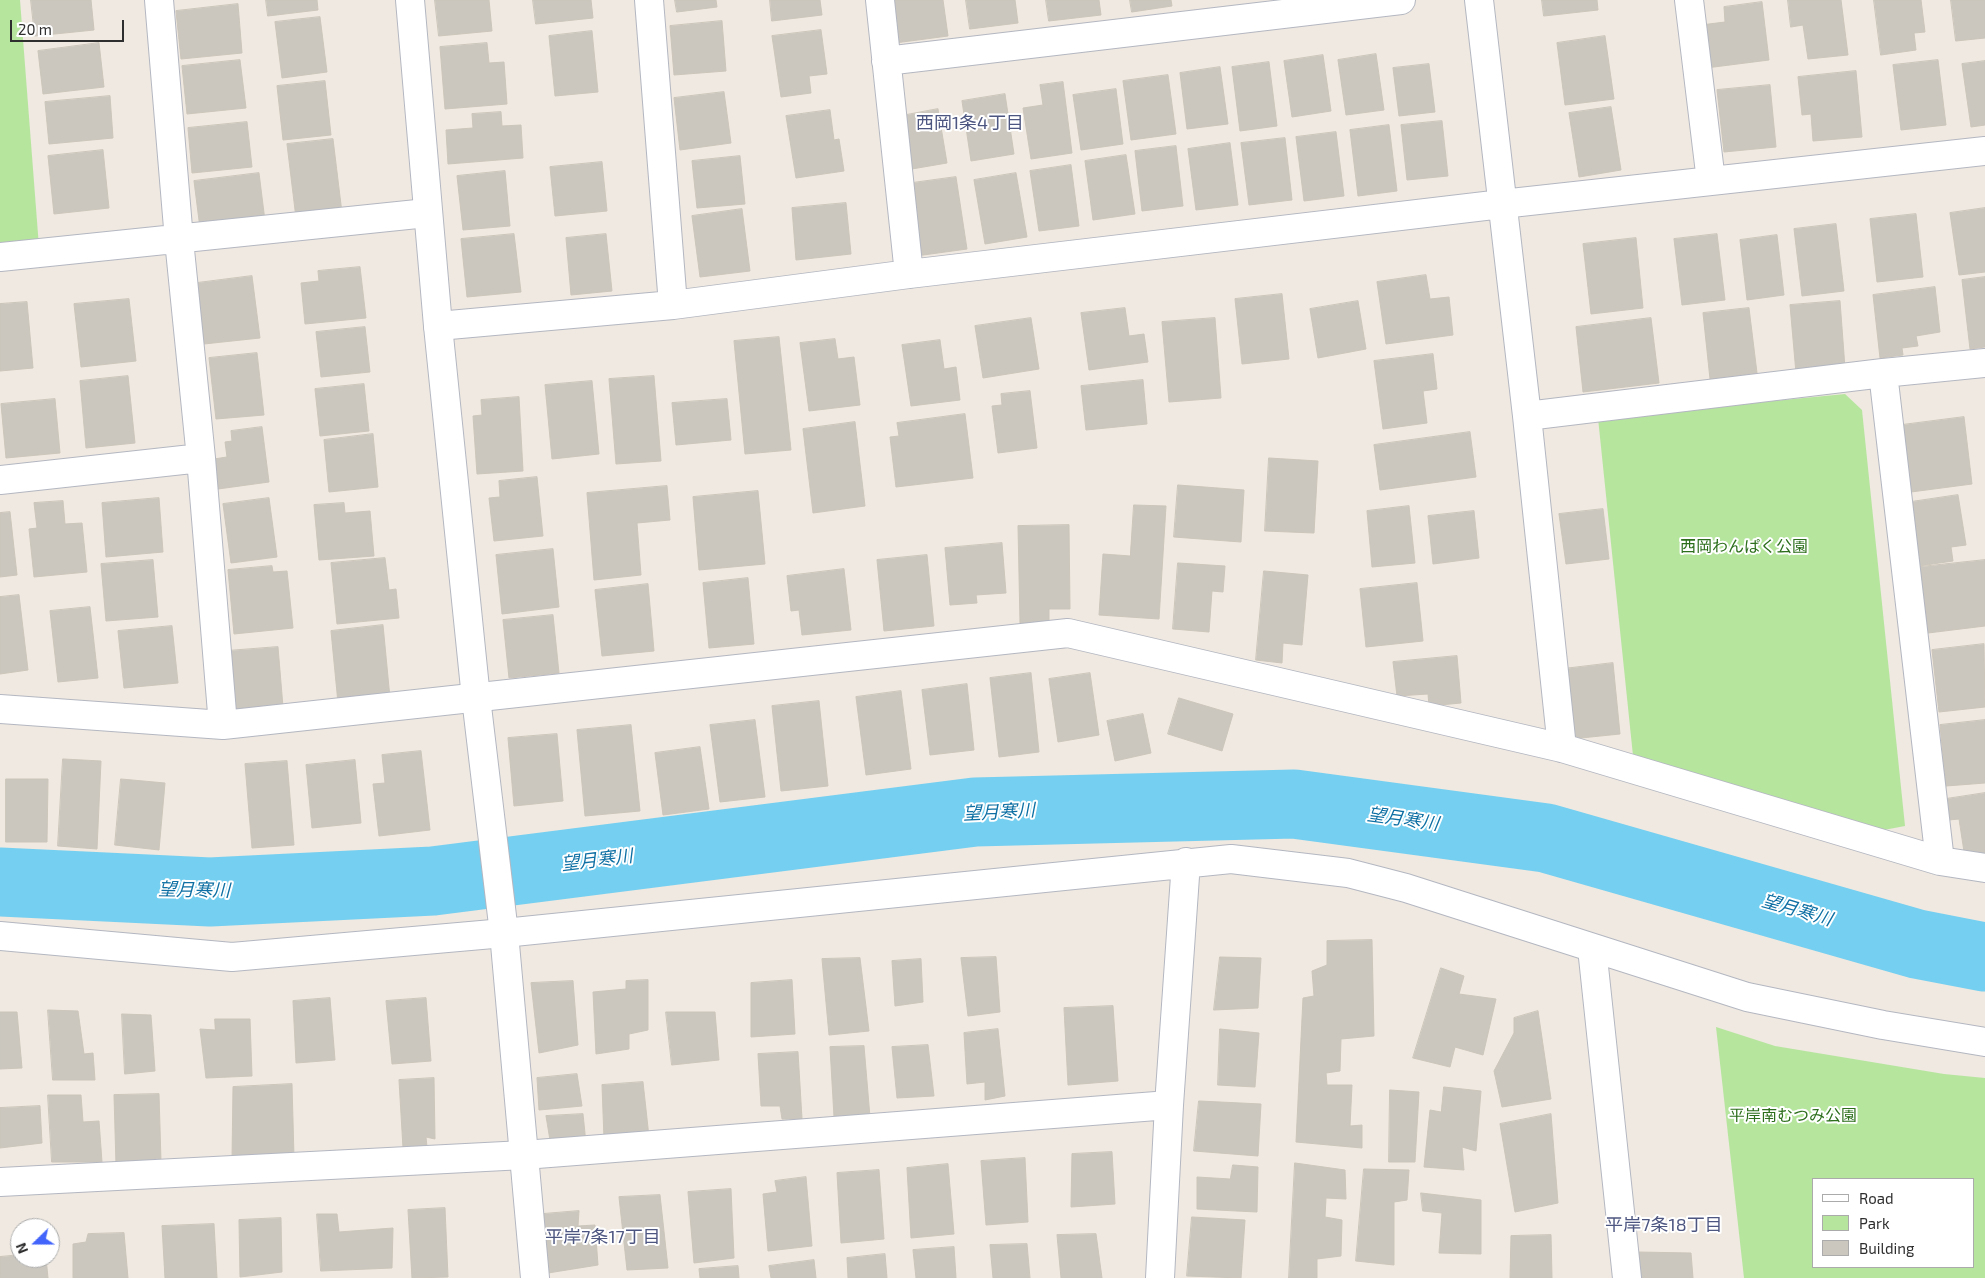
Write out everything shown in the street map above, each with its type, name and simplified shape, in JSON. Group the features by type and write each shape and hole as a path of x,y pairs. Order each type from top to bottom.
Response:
{"street":[{"path":"159,0 179,240 201,458 223,725"},
{"path":"410,0 438,326 476,698 503,925 535,1278"},
{"path":"649,0 673,305"},
{"path":"880,0 909,274"},
{"path":"886,61 1401,0"},
{"path":"1479,0 1527,416 1562,748"},
{"path":"1689,0 1711,181"},
{"path":"438,326 673,305 909,274 1502,204 1985,151"},
{"path":"0,257 427,213"},
{"path":"1527,416 1883,373 1985,364"},
{"path":"1883,373 1940,861"},
{"path":"0,480 201,458"},
{"path":"0,709 223,725 1068,633 1562,748 1940,861 1985,868"},
{"path":"0,936 232,957 503,925 1232,859 1348,873 1406,888 1747,997 1883,1025 1985,1042"},
{"path":"1160,1278 1169,1105 1186,862"},
{"path":"1592,948 1627,1278"},
{"path":"0,1182 524,1155 1169,1105"}],"green space":[{"path":"0,0 20,0 39,247 0,251"},
{"name":"西岡わんぱく公園","path":"1845,394 1862,410 1905,826 1873,832 1635,775 1598,418"},
{"name":"平岸南むつみ公園","path":"1716,1027 1775,1046 1944,1074 1985,1078 1985,1278 1744,1278"}],"building":[{"path":"31,0 91,0 94,30 35,36"},
{"path":"266,0 317,0 318,10 268,16"},
{"path":"435,0 489,0 492,31 439,36"},
{"path":"533,0 591,0 593,18 536,24"},
{"path":"675,0 716,0 717,7 677,12"},
{"path":"770,0 820,0 822,15 772,21"},
{"path":"888,0 943,0 948,36 895,43"},
{"path":"966,0 1015,0 1018,23 970,29"},
{"path":"1046,0 1099,0 1101,15 1049,21"},
{"path":"1130,0 1171,0 1172,6 1132,12"},
{"path":"1542,0 1597,0 1598,10 1544,16"},
{"path":"1788,0 1841,0 1848,55 1808,59 1803,25 1791,27"},
{"path":"1874,0 1921,0 1925,32 1914,33 1916,50 1881,55"},
{"path":"1951,0 1985,0 1985,38 1956,41"},
{"path":"1762,2 1769,60 1706,68 1701,25 1725,22 1724,7"},
{"path":"238,4 242,53 181,59 176,11"},
{"path":"320,17 327,72 282,78 275,22"},
{"path":"722,21 726,71 674,75 670,26"},
{"path":"821,30 827,74 809,76 811,93 781,97 772,36"},
{"path":"592,31 598,92 555,96 549,36"},
{"path":"1605,36 1614,99 1565,105 1557,43"},
{"path":"99,43 104,87 43,94 38,51"},
{"path":"487,43 489,63 504,62 507,104 445,109 440,47"},
{"path":"1376,54 1384,110 1346,115 1338,60"},
{"path":"1323,55 1331,111 1292,117 1284,61"},
{"path":"240,60 246,108 187,114 182,66"},
{"path":"1938,60 1946,125 1901,130 1893,65"},
{"path":"1985,61 1985,125 1971,127 1962,64"},
{"path":"1269,62 1277,126 1240,131 1232,67"},
{"path":"1429,64 1435,112 1399,116 1393,68"},
{"path":"1220,67 1228,124 1187,129 1180,73"},
{"path":"1856,71 1862,137 1813,141 1811,114 1802,115 1798,77"},
{"path":"1168,75 1176,134 1131,140 1123,81"},
{"path":"325,81 331,135 283,140 277,86"},
{"path":"1063,82 1072,153 1031,159 1023,108 1043,105 1040,85"},
{"path":"1770,85 1776,147 1724,152 1717,90"},
{"path":"1116,89 1123,144 1081,150 1073,95"},
{"path":"724,92 731,143 680,150 674,98"},
{"path":"1005,94 1014,154 971,161 962,101"},
{"path":"110,96 113,138 49,144 45,102"},
{"path":"1611,107 1621,170 1579,177 1569,113"},
{"path":"938,109 947,163 906,170 896,117"},
{"path":"830,110 834,140 839,139 844,171 796,178 786,116"},
{"path":"501,112 502,126 521,125 523,158 448,164 446,130 473,128 472,114"},
{"path":"1442,121 1448,176 1407,180 1401,125"},
{"path":"247,122 252,167 192,173 188,128"},
{"path":"1389,125 1397,191 1358,196 1350,130"},
{"path":"1336,132 1344,196 1304,201 1296,137"},
{"path":"1285,138 1292,200 1249,205 1241,143"},
{"path":"333,139 342,213 296,218 287,144"},
{"path":"1230,143 1238,205 1196,210 1188,149"},
{"path":"1176,146 1183,206 1142,211 1135,151"},
{"path":"103,150 109,208 54,214 48,156"},
{"path":"1126,155 1135,214 1093,220 1085,161"},
{"path":"740,156 745,204 697,208 692,161"},
{"path":"602,162 607,211 555,216 550,167"},
{"path":"1071,165 1079,226 1039,231 1030,171"},
{"path":"505,171 510,226 463,230 457,176"},
{"path":"259,173 265,221 200,228 194,181"},
{"path":"1016,173 1027,237 985,244 974,180"},
{"path":"956,177 967,249 916,256 905,184"},
{"path":"846,203 851,254 796,260 792,208"},
{"path":"1985,208 1985,272 1959,275 1950,213"},
{"path":"742,209 750,271 700,277 692,216"},
{"path":"1916,214 1923,277 1877,282 1870,219"},
{"path":"1836,224 1844,291 1802,296 1794,229"},
{"path":"514,234 521,292 467,297 461,239"},
{"path":"606,234 612,291 571,295 566,238"},
{"path":"1717,234 1725,300 1682,305 1674,239"},
{"path":"1777,235 1784,295 1747,300 1740,240"},
{"path":"1636,238 1643,308 1591,314 1583,244"},
{"path":"360,267 366,318 305,324 301,283 319,281 318,271"},
{"path":"1426,275 1430,299 1449,297 1453,335 1386,344 1377,282"},
{"path":"252,276 260,338 204,344 197,283"},
{"path":"1985,277 1985,347 1970,349 1962,280"},
{"path":"1935,287 1940,332 1916,336 1918,346 1902,348 1903,355 1880,358 1873,295"},
{"path":"1282,294 1289,359 1242,364 1235,299"},
{"path":"129,299 136,361 81,367 74,304"},
{"path":"1358,301 1366,349 1318,358 1310,309"},
{"path":"1840,301 1845,368 1796,373 1790,305"},
{"path":"27,302 33,368 0,371 0,304"},
{"path":"1125,308 1129,336 1144,334 1148,362 1089,370 1081,313"},
{"path":"1749,308 1757,373 1710,379 1703,313"},
{"path":"1031,318 1039,369 983,378 975,326"},
{"path":"1215,318 1221,398 1169,402 1162,322"},
{"path":"1651,318 1659,383 1583,392 1576,327"},
{"path":"365,327 370,372 321,377 316,332"},
{"path":"779,337 791,450 745,454 734,341"},
{"path":"835,339 838,359 854,357 860,405 809,411 800,343"},
{"path":"940,340 944,369 956,367 960,400 911,406 902,345"},
{"path":"257,353 264,415 216,419 209,358"},
{"path":"1433,354 1437,389 1423,391 1427,423 1383,429 1374,361"},
{"path":"128,376 135,443 86,448 80,381"},
{"path":"654,376 661,461 616,464 609,379"},
{"path":"1143,380 1147,424 1086,430 1081,386"},
{"path":"592,381 599,454 552,459 545,385"},
{"path":"364,384 369,431 320,436 315,389"},
{"path":"1030,391 1037,448 998,453 992,406 1002,405 1001,394"},
{"path":"519,397 523,471 477,474 473,416 482,415 481,400"},
{"path":"55,399 60,453 6,458 1,404"},
{"path":"727,399 731,440 676,445 672,403"},
{"path":"965,414 973,478 896,487 890,437 899,436 897,423"},
{"path":"1964,417 1972,484 1911,492 1902,425"},
{"path":"855,422 865,506 813,513 803,429"},
{"path":"262,427 269,482 218,489 214,459 227,457 225,442 232,441 231,431"},
{"path":"1470,432 1476,477 1380,490 1374,445"},
{"path":"373,434 378,487 329,492 324,440"},
{"path":"1269,458 1318,461 1314,533 1265,531"},
{"path":"537,477 543,536 494,541 489,498 500,497 499,481"},
{"path":"1178,485 1244,490 1241,542 1174,537"},
{"path":"667,486 670,520 637,523 641,575 594,580 587,493"},
{"path":"758,491 765,564 699,570 693,497"},
{"path":"1958,495 1966,545 1951,547 1953,561 1919,566 1911,502"},
{"path":"159,498 163,552 106,557 102,503"},
{"path":"269,498 277,557 231,563 223,504"},
{"path":"63,501 65,524 82,523 87,572 34,577 29,529 37,528 34,503"},
{"path":"344,503 345,513 370,511 374,556 319,560 314,505"},
{"path":"1134,505 1166,506 1159,619 1099,615 1103,554 1130,556"},
{"path":"1409,506 1415,563 1372,567 1367,511"},
{"path":"1603,509 1609,559 1566,564 1559,514"},
{"path":"1474,511 1479,558 1433,564 1428,516"},
{"path":"10,512 17,575 0,577 0,513"},
{"path":"1069,525 1070,609 1049,609 1049,623 1020,623 1018,526"},
{"path":"1002,543 1006,593 976,595 977,603 950,605 945,548"},
{"path":"553,549 559,607 502,614 496,555"},
{"path":"927,555 934,626 884,631 877,560"},
{"path":"385,558 389,590 396,589 399,618 337,624 331,563"},
{"path":"153,560 158,617 106,621 101,564"},
{"path":"1985,560 1985,626 1928,633 1920,567"},
{"path":"1178,563 1225,566 1223,592 1212,591 1209,632 1173,629"},
{"path":"272,566 273,572 287,571 293,628 234,634 228,570"},
{"path":"844,569 851,630 802,635 799,610 791,611 787,576"},
{"path":"1264,571 1308,575 1302,645 1283,643 1282,663 1256,660"},
{"path":"748,578 754,644 709,648 703,583"},
{"path":"1417,583 1423,641 1366,647 1360,589"},
{"path":"648,584 654,651 602,656 595,590"},
{"path":"19,595 28,670 0,674 0,597"},
{"path":"90,607 98,678 58,682 50,611"},
{"path":"553,615 559,673 509,678 503,620"},
{"path":"383,625 390,698 338,703 331,631"},
{"path":"172,626 178,683 124,688 118,631"},
{"path":"1984,644 1985,707 1939,712 1932,650"},
{"path":"278,647 283,707 232,711 227,651"},
{"path":"1457,656 1461,703 1429,706 1428,694 1397,696 1393,662"},
{"path":"1613,663 1620,734 1571,739 1563,669"},
{"path":"1031,673 1039,752 999,757 990,678"},
{"path":"1090,673 1099,735 1058,742 1049,679"},
{"path":"967,684 974,750 930,755 922,690"},
{"path":"901,691 911,769 866,775 856,697"},
{"path":"1179,698 1233,714 1222,751 1168,734"},
{"path":"819,701 828,786 781,791 772,706"},
{"path":"1143,714 1151,753 1115,761 1107,721"},
{"path":"755,720 765,797 720,802 710,725"},
{"path":"1985,720 1985,783 1946,786 1940,725"},
{"path":"631,725 640,811 585,816 577,730"},
{"path":"557,734 563,801 514,806 508,738"},
{"path":"700,747 709,809 663,815 655,753"},
{"path":"421,751 430,830 379,836 373,784 385,783 382,755"},
{"path":"63,759 101,761 97,849 58,846"},
{"path":"355,760 361,823 312,828 306,765"},
{"path":"287,761 294,845 252,848 245,764"},
{"path":"6,779 48,779 47,842 6,842"},
{"path":"121,779 165,783 159,850 115,845"},
{"path":"1985,793 1985,855 1965,858 1959,819 1949,820 1946,799"},
{"path":"1372,940 1374,1036 1341,1039 1340,1071 1326,1073 1327,1085 1352,1085 1350,1126 1362,1125 1362,1148 1296,1142 1303,998 1314,996 1312,971 1327,965 1327,941"},
{"path":"996,957 1000,1012 968,1016 961,958"},
{"path":"1220,957 1261,958 1258,1008 1214,1010"},
{"path":"860,958 869,1031 829,1035 822,959"},
{"path":"921,959 923,1002 895,1006 892,961"},
{"path":"1441,968 1464,976 1459,994 1496,999 1483,1055 1455,1047 1450,1067 1413,1058"},
{"path":"648,980 648,1030 629,1034 629,1049 596,1054 593,992 626,989 626,981"},
{"path":"792,980 795,1034 751,1037 751,983"},
{"path":"573,981 578,1045 539,1053 531,983"},
{"path":"330,998 335,1060 296,1063 293,1001"},
{"path":"426,998 431,1061 392,1064 386,1001"},
{"path":"1113,1006 1118,1081 1068,1085 1064,1008"},
{"path":"48,1010 78,1011 84,1054 93,1053 95,1080 53,1080"},
{"path":"1538,1011 1551,1099 1502,1107 1494,1071 1514,1033 1514,1018"},
{"path":"0,1012 17,1012 22,1068 0,1069"},
{"path":"666,1012 715,1012 719,1060 672,1065"},
{"path":"122,1014 151,1015 155,1071 125,1074"},
{"path":"215,1019 250,1019 252,1076 206,1078 200,1029 215,1030"},
{"path":"998,1029 1005,1096 985,1100 985,1082 967,1084 964,1033"},
{"path":"1220,1029 1259,1033 1255,1087 1218,1085"},
{"path":"928,1045 934,1096 897,1098 892,1047"},
{"path":"864,1046 870,1117 834,1117 830,1047"},
{"path":"798,1052 802,1119 782,1119 780,1106 761,1106 758,1054"},
{"path":"577,1074 582,1106 539,1110 537,1078"},
{"path":"434,1078 435,1139 426,1137 428,1157 403,1148 399,1080"},
{"path":"643,1082 649,1137 604,1139 602,1085"},
{"path":"292,1084 294,1158 232,1160 233,1087"},
{"path":"1444,1087 1481,1091 1476,1151 1462,1147 1464,1170 1424,1167 1430,1110 1441,1112"},
{"path":"1390,1090 1419,1092 1415,1162 1389,1162"},
{"path":"159,1094 161,1162 116,1165 114,1095"},
{"path":"48,1095 81,1095 83,1122 99,1121 102,1162 52,1162"},
{"path":"1199,1101 1261,1104 1258,1156 1194,1151"},
{"path":"40,1106 42,1143 0,1148 0,1108"},
{"path":"583,1114 586,1143 551,1146 546,1116"},
{"path":"1551,1114 1558,1203 1515,1212 1500,1124"},
{"path":"1112,1152 1115,1204 1071,1207 1072,1154"},
{"path":"1025,1158 1028,1222 986,1225 981,1161"},
{"path":"1295,1163 1345,1170 1346,1199 1326,1198 1325,1217 1342,1220 1341,1256 1317,1259 1317,1278 1289,1278"},
{"path":"948,1164 954,1234 911,1238 907,1168"},
{"path":"1233,1165 1258,1167 1257,1212 1197,1209 1197,1177 1230,1179"},
{"path":"1364,1169 1409,1170 1407,1200 1394,1202 1394,1265 1356,1261"},
{"path":"879,1170 884,1239 841,1243 837,1173"},
{"path":"806,1177 812,1246 768,1251 763,1194 777,1192 775,1181"},
{"path":"731,1189 734,1258 694,1263 688,1192"},
{"path":"1421,1193 1481,1200 1481,1254 1439,1253 1442,1213 1423,1211"},
{"path":"660,1195 668,1268 627,1270 619,1197"},
{"path":"445,1208 448,1277 412,1278 408,1210"},
{"path":"579,1211 578,1226 595,1225 598,1265 548,1273 543,1214"},
{"path":"317,1214 337,1214 339,1232 393,1228 392,1268 321,1271"},
{"path":"1192,1217 1245,1220 1241,1278 1187,1276"},
{"path":"281,1218 282,1272 240,1277 239,1220"},
{"path":"214,1224 217,1278 165,1278 162,1226"},
{"path":"124,1233 128,1278 73,1278 73,1244 86,1242 88,1234"},
{"path":"1096,1234 1102,1278 1061,1278 1057,1235"},
{"path":"1551,1235 1552,1278 1510,1278 1511,1236"},
{"path":"1027,1244 1030,1278 993,1278 990,1245"},
{"path":"954,1247 956,1278 916,1278 913,1250"},
{"path":"1637,1252 1691,1253 1693,1278 1637,1278"},
{"path":"885,1254 887,1278 848,1278 847,1258"},
{"path":"10,1256 10,1268 47,1268 48,1278 0,1278 0,1257"},
{"path":"814,1260 816,1278 771,1278 769,1266"},
{"path":"738,1266 739,1278 700,1278 699,1269"}],"waterway":[{"name":"望月寒川","path":"0,882 210,892 433,881 975,812 1294,804 1546,838 1917,944 1985,957"}],"district":[{"name":"西岡1条4丁目","path":"970,123"},
{"name":"平岸7条18丁目","path":"1664,1225"},
{"name":"平岸7条17丁目","path":"603,1237"}]}
